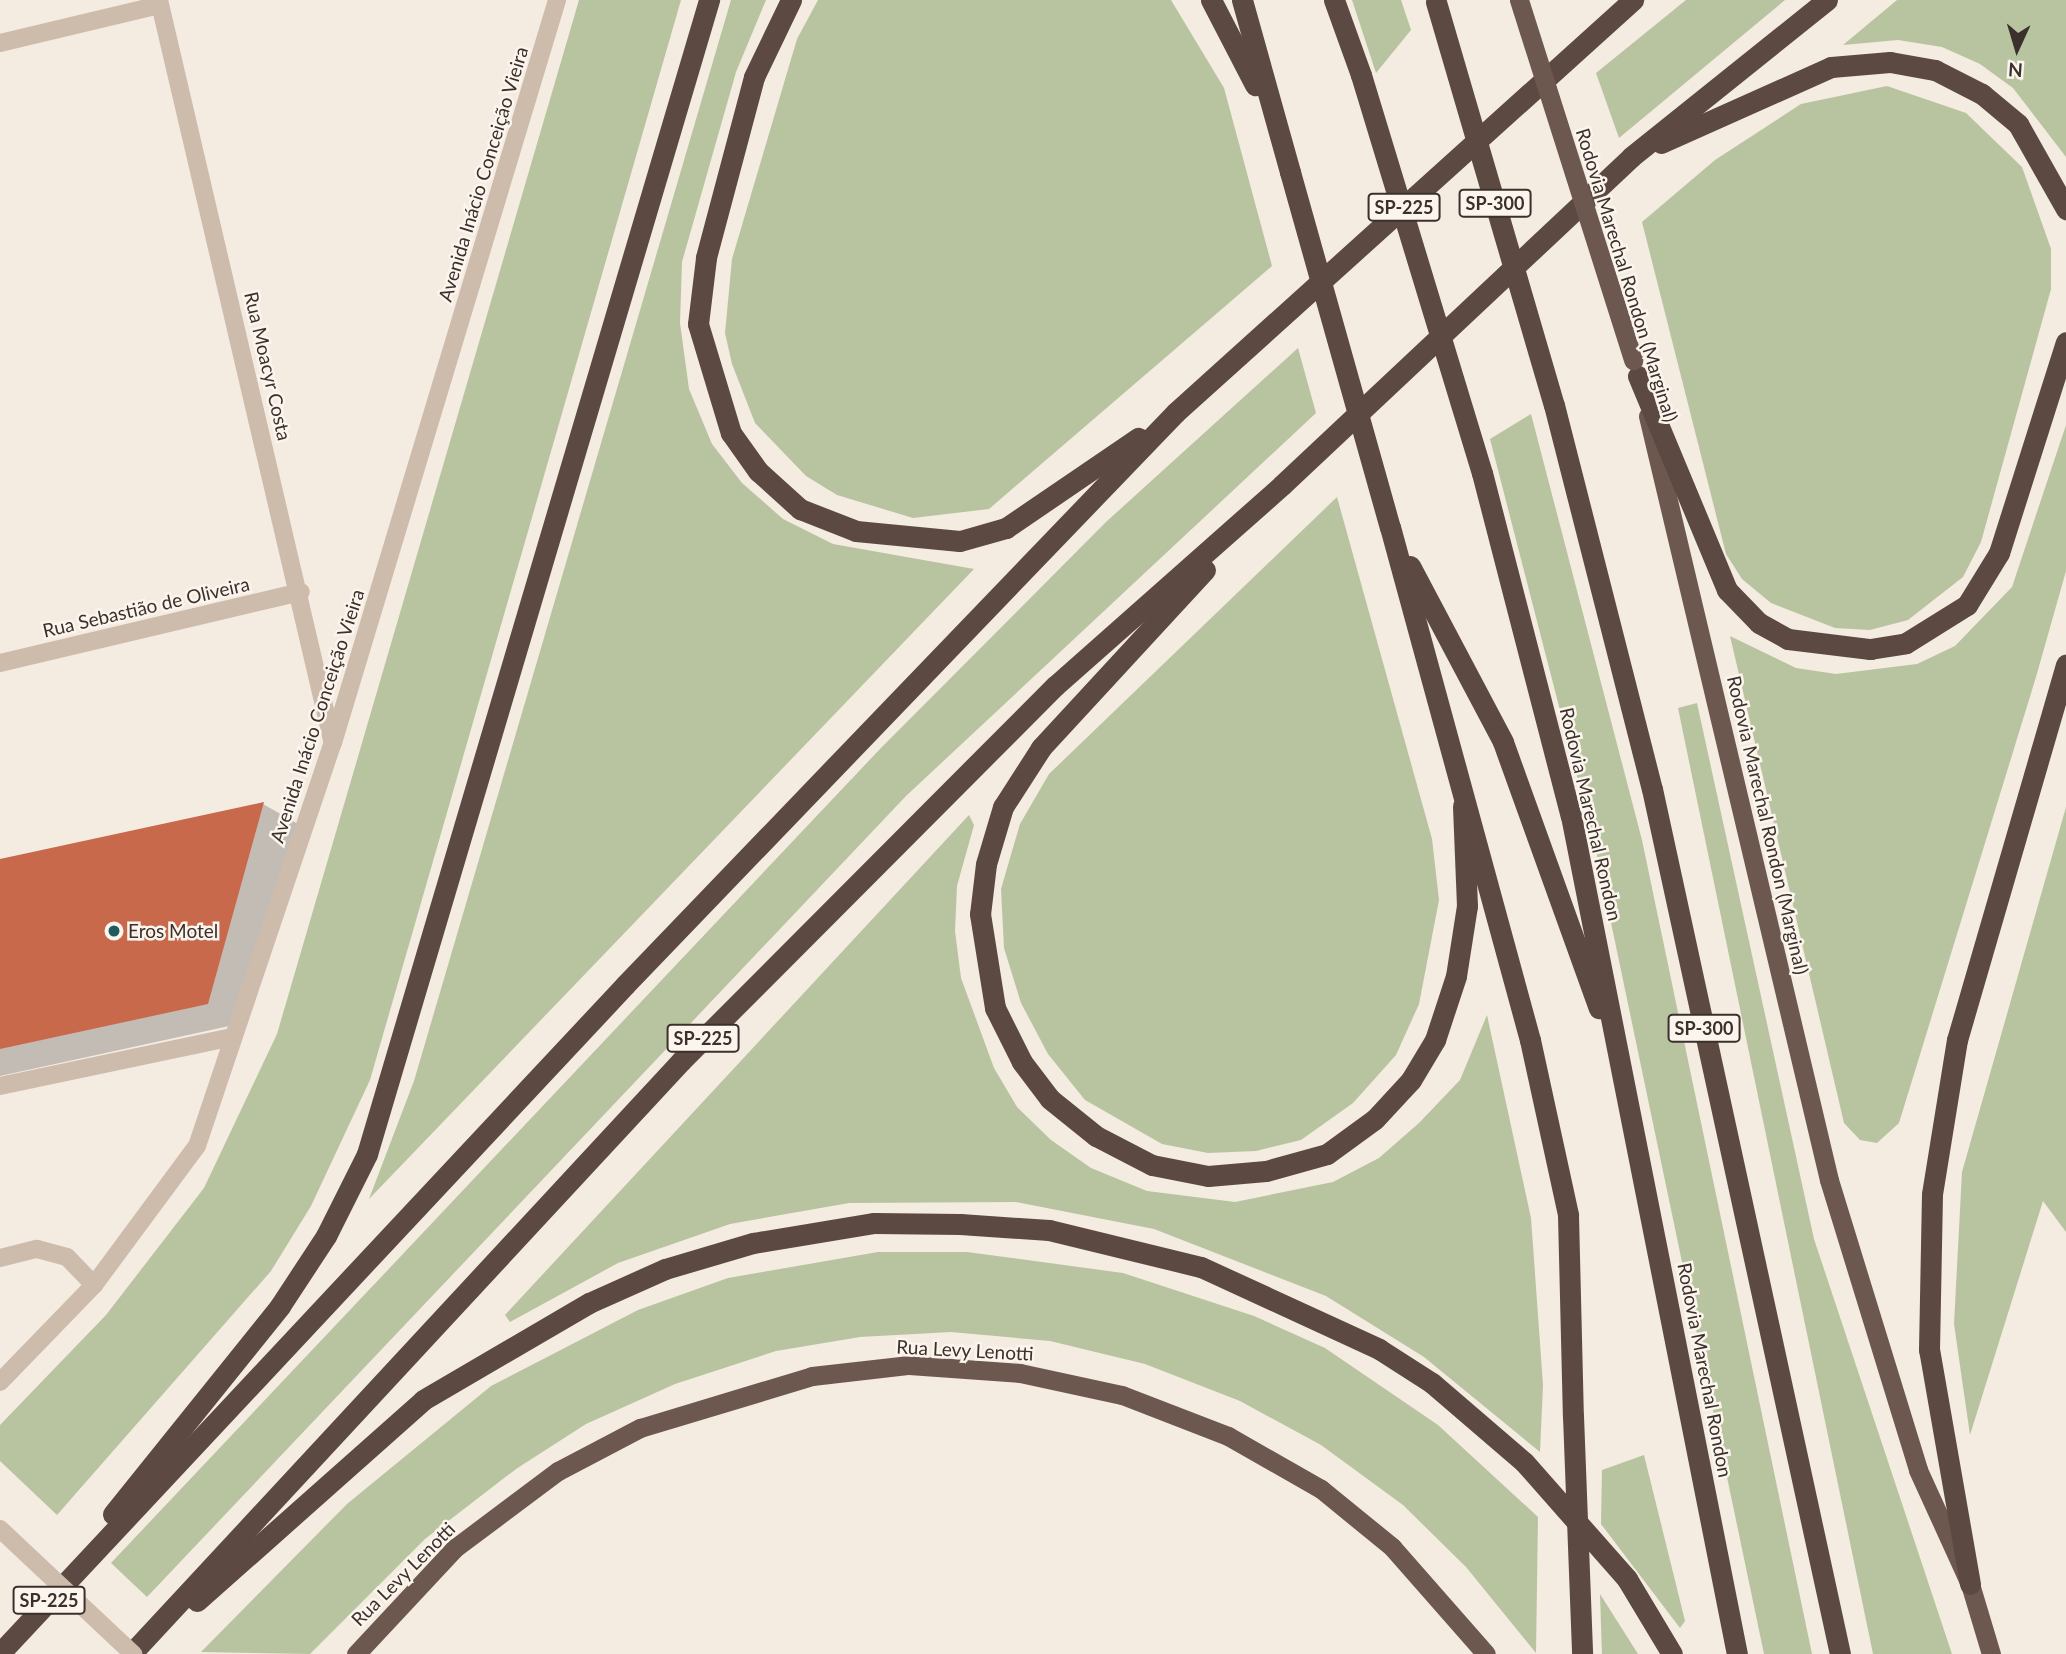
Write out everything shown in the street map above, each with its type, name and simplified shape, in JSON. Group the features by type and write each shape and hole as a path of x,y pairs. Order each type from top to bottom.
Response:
{"highway":[{"path":"6,1646 279,1306 326,1236 367,1154 709,0"},
{"path":"790,0 754,77 706,258 698,324 710,380 731,433 758,471 800,509 856,531 960,541 1006,528 1175,413"},
{"path":"1211,0 1279,138"},
{"path":"1242,0 1393,535 1463,806 1531,1040 1568,1215 1582,1654"},
{"name":"Rodovia Marechal Rondon","path":"1334,0 1361,75 1482,473 1571,816 1737,1654"},
{"name":"Rodovia Marechal Rondon (Marginal)","path":"1519,0 1636,368 1829,1180 1918,1470 1970,1584 1991,1654"},
{"name":"SP-225","path":"6,1646 625,985 1175,413 1633,0"},
{"name":"SP-225","path":"132,1654 681,1061 1055,686 1282,485 1630,157 1827,0"},
{"name":"SP-300","path":"1436,1 1554,405 1652,789 1840,1654"},
{"path":"1630,157 1830,67 1890,62 1935,71 1982,94 2018,124 2066,209"},
{"path":"1636,368 1727,590 1759,623 1788,639 1870,649 1906,643 1967,605 1999,553 2066,342"},
{"path":"1282,485 1041,748 1003,807 980,914 995,1008 1022,1062 1050,1099 1096,1136 1152,1165 1208,1176 1266,1171 1327,1154 1375,1119 1411,1080 1435,1040 1456,976 1467,906 1463,806"},
{"path":"1393,535 1503,742 1625,1083"},
{"path":"1970,1584 1929,1350 1932,1194 1957,1040 2066,665"},
{"path":"139,1654 358,1453 423,1400 514,1344 665,1269 753,1243 874,1223 1049,1230 1112,1242 1201,1267 1379,1349 1432,1383 1524,1462 1627,1579 1672,1654"},
{"name":"Rua Levy Lenotti","path":"356,1654 455,1548 558,1471 640,1428 812,1376 909,1366 1020,1373 1122,1395 1228,1436 1321,1489 1392,1547 1486,1654"}],"street":[{"name":"Avenida Inácio Conceição Vieira","path":"0,1382 94,1286 197,1146 333,743 557,0"},
{"name":"Rua Moacyr Costa","path":"160,3 301,592 333,743"},
{"path":"0,43 160,3"},
{"name":"Rua Sebastião de Oliveira","path":"0,663 301,592"},
{"path":"0,1086 232,1037"},
{"path":"0,1258 37,1249 67,1257 94,1286"},
{"path":"0,1529 132,1654"}],"green space":[{"path":"579,0 681,0 370,1080 311,1206 271,1271 57,1515 0,1461 0,1425 106,1315 204,1188 277,1034"},
{"path":"731,0 766,0 736,72 682,262 680,323 689,389 712,444 742,483 783,519 833,544 974,569 369,1199 414,1081"},
{"path":"818,0 1171,0 1224,88 1272,266 989,509 913,518 837,495 806,476 755,423 732,364 725,333 732,259 797,39"},
{"path":"1352,0 1401,0 1411,30 1376,73"},
{"path":"1686,0 1785,0 1619,138 1596,73"},
{"path":"1897,0 2066,0 2066,157 2013,88 1980,64 1942,47 1898,40 1843,45"},
{"path":"1887,86 1966,113 2022,167 2051,249 2051,289 1981,542 1963,577 1908,620 1870,630 1835,628 1771,603 1742,579 1726,554 1642,222 1715,160 1801,104"},
{"path":"1298,348 1316,413 906,796 147,1597 111,1563 879,750 1106,522"},
{"path":"1531,414 1642,840 1812,1654 1764,1654 1595,846 1490,439"},
{"path":"2066,425 2066,571 2036,677 1899,1123 1877,1143 1860,1140 1844,1123 1730,636 1796,668 1836,674 1917,664 1955,646 2012,587"},
{"path":"1337,497 1432,839 1439,900 1419,1004 1396,1055 1353,1103 1301,1140 1256,1151 1208,1153 1162,1144 1085,1100 1048,1054 1021,1003 1004,948 1001,889 1020,824 1049,774"},
{"path":"1697,703 1814,1239 1952,1654 1873,1654 1678,708"},
{"path":"2066,807 2066,1232 2043,1201 1970,1435 1954,1324 1962,1172"},
{"path":"969,815 974,825 957,886 955,931 961,978 994,1068 1017,1107 1051,1140 1091,1168 1147,1191 1235,1202 1333,1182 1379,1158 1419,1123 1460,1080 1487,1015 1531,1218 1543,1385 1540,1452 1424,1357 1326,1296 1154,1229 1016,1202 849,1203 730,1224 618,1263 510,1322 505,1315"},
{"path":"878,1252 967,1252 1123,1273 1254,1316 1325,1348 1438,1425 1538,1517 1536,1653 1466,1567 1403,1505 1321,1445 1240,1401 1145,1364 1050,1341 951,1332 860,1337 776,1351 675,1384 586,1424 516,1469 425,1539 310,1654 201,1652 347,1504 491,1386 638,1310 728,1278"},
{"path":"1644,1455 1685,1621 1680,1628 1601,1524 1602,1470"},
{"path":"1600,1594 1638,1654 1602,1654"}],"building":[{"name":"Eros Motel","path":"264,802 208,1004 0,1049 0,859"}],"place":[{"name":"Eros Motel","path":"114,931"}]}
